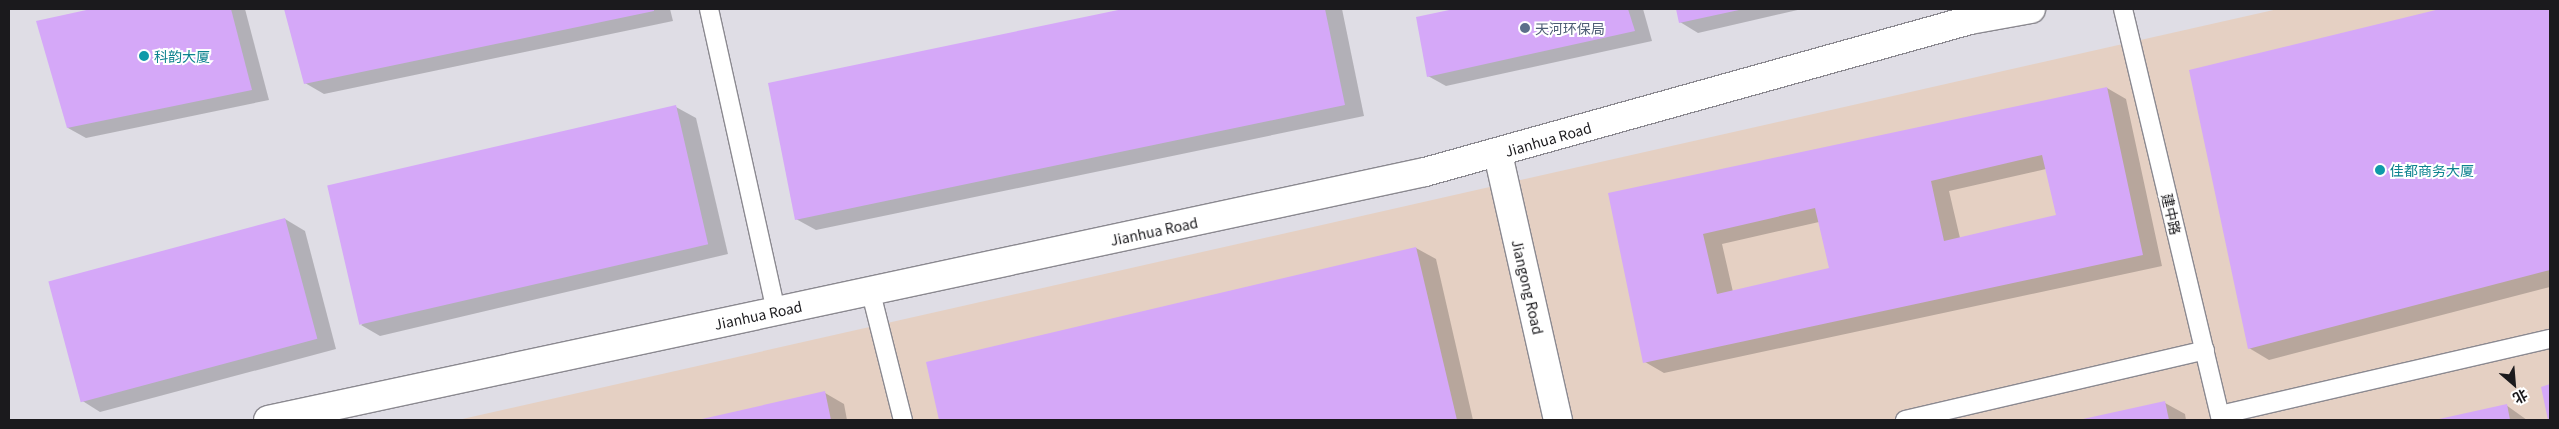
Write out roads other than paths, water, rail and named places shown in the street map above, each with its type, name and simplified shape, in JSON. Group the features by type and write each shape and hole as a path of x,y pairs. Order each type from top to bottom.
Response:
{"street":[{"name":"Jianhua Road","path":"268,420 776,310 871,293 1498,154 1968,14 2031,9"},
{"name":"Jiangong Road","path":"1498,154 1558,420"}],"lane":[{"path":"709,9 776,310"},
{"name":"建中路","path":"2123,9 2220,418"},
{"path":"871,293 903,420"},
{"path":"2220,418 2550,339"},
{"path":"1905,420 2205,350"}],"place":[{"name":"天河环保局","path":"1525,28"},
{"name":"科韵大厦","path":"144,56"},
{"name":"佳都商务大厦","path":"2380,170"}]}
